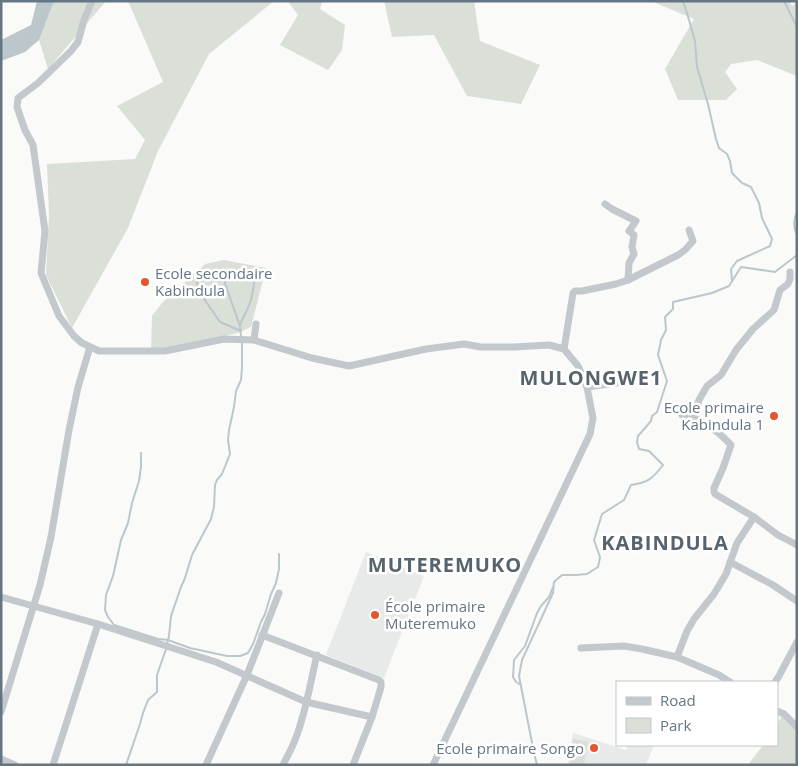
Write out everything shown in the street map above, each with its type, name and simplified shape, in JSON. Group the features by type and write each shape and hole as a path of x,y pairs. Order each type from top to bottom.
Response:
{"street":[{"path":"92,1 78,42 38,82 18,98 17,107 25,130 33,145 45,231 41,273 59,316 74,336 82,343 99,351 165,351 224,339 254,340 312,358 350,366 426,349 464,344 514,347 549,345 564,349 578,366 587,387 593,418 590,434 433,765"},
{"path":"605,204 636,221 629,231 634,235 632,247 634,254 628,263 628,280"},
{"path":"564,349 573,293 575,291 608,286 628,280 670,260 685,250 693,241 689,230"},
{"path":"693,417 699,400 707,386 721,375 736,350 753,329 774,310 780,290 788,284 790,272"},
{"path":"254,340 256,324"},
{"path":"1,712 40,584 51,537 68,430 90,347"},
{"path":"587,387 631,382"},
{"path":"682,414 693,417 721,434 731,445 714,488 715,494 797,545"},
{"path":"677,658 687,631 726,574 737,543 754,518"},
{"path":"730,562 773,585 797,601"},
{"path":"206,765 247,675 279,593"},
{"path":"1,597 98,624 216,662 306,702 372,718"},
{"path":"53,765 98,624"},
{"path":"262,635 317,655 381,682 382,687 372,718 353,765"},
{"path":"775,681 797,642"},
{"path":"581,648 624,646 642,649 677,658 719,675 728,681"},
{"path":"283,765 295,742 317,655"},
{"path":"778,711 784,714 797,727"},
{"path":"1,759 15,765"}],"shaded area":[{"path":"37,1 54,1 39,40 25,52 1,61 1,40 31,25"},
{"name":"École primaire Muteremuko","path":"366,552 424,576 384,678 326,655"},
{"name":"Ecole primaire Songo","path":"573,733 626,750 628,746 654,746 646,765 568,765"}],"green space":[{"path":"54,1 106,1 48,69 39,40"},
{"path":"128,1 274,1 209,54 158,151 128,228 72,328 46,275 49,215 47,164 135,159 145,140 117,106 163,82"},
{"path":"288,1 322,1 320,9 345,25 342,50 328,70 280,45 298,15"},
{"path":"384,1 474,1 480,41 540,65 521,104 467,96 434,35 392,37"},
{"path":"651,1 788,1 793,6 797,1 797,76 757,60 731,64 725,72 737,89 726,100 678,100 665,69 694,19"},
{"path":"224,260 266,268 251,327 238,333 151,352 152,316 162,303 205,264"},
{"path":"782,716 797,729 797,765 748,765 762,746 778,746 778,722"},
{"path":"573,739 588,742 584,765 569,765"}],"waterway":[{"path":"683,1 695,41 697,67 719,148 727,154 732,173 742,183 751,187 772,239 770,246 737,261 731,269 732,280"},
{"path":"784,1 797,27"},
{"path":"797,212 794,224 797,235"},
{"path":"537,765 519,676 522,660 553,593 554,582 562,575 587,574 598,567 600,557 594,540 602,514 624,500 631,485 650,479 663,465 649,451 639,449 637,442 638,436 657,412 667,381 658,355 661,340 666,330 665,317 673,309 673,302 712,293 729,286 741,267 775,272 797,255"},
{"path":"222,275 240,326 241,336"},
{"path":"240,325 251,300 255,275"},
{"path":"197,282 198,290 220,322 241,331"},
{"path":"167,644 171,616 192,555 211,519 214,507 215,485 222,474 230,454 229,430 236,391 241,380 242,341"},
{"path":"141,453 139,481 106,595 105,610 114,625 190,648 227,656 240,656 248,653 276,583 279,569 279,554"},
{"path":"521,685 513,677 514,660 525,646 537,613 549,597 553,587"},
{"path":"126,765 148,700 157,692 157,675 166,649"}],"place":[{"name":"Ecole secondaire Kabindula","path":"145,282"},
{"name":"Ecole primaire Kabindula 1","path":"774,416"},
{"name":"École primaire Muteremuko","path":"375,615"},
{"name":"Ecole primaire Songo","path":"594,748"}],"district":[{"name":"MULONGWE1","path":"591,377"},
{"name":"KABINDULA","path":"665,542"},
{"name":"MUTEREMUKO","path":"445,564"}]}
